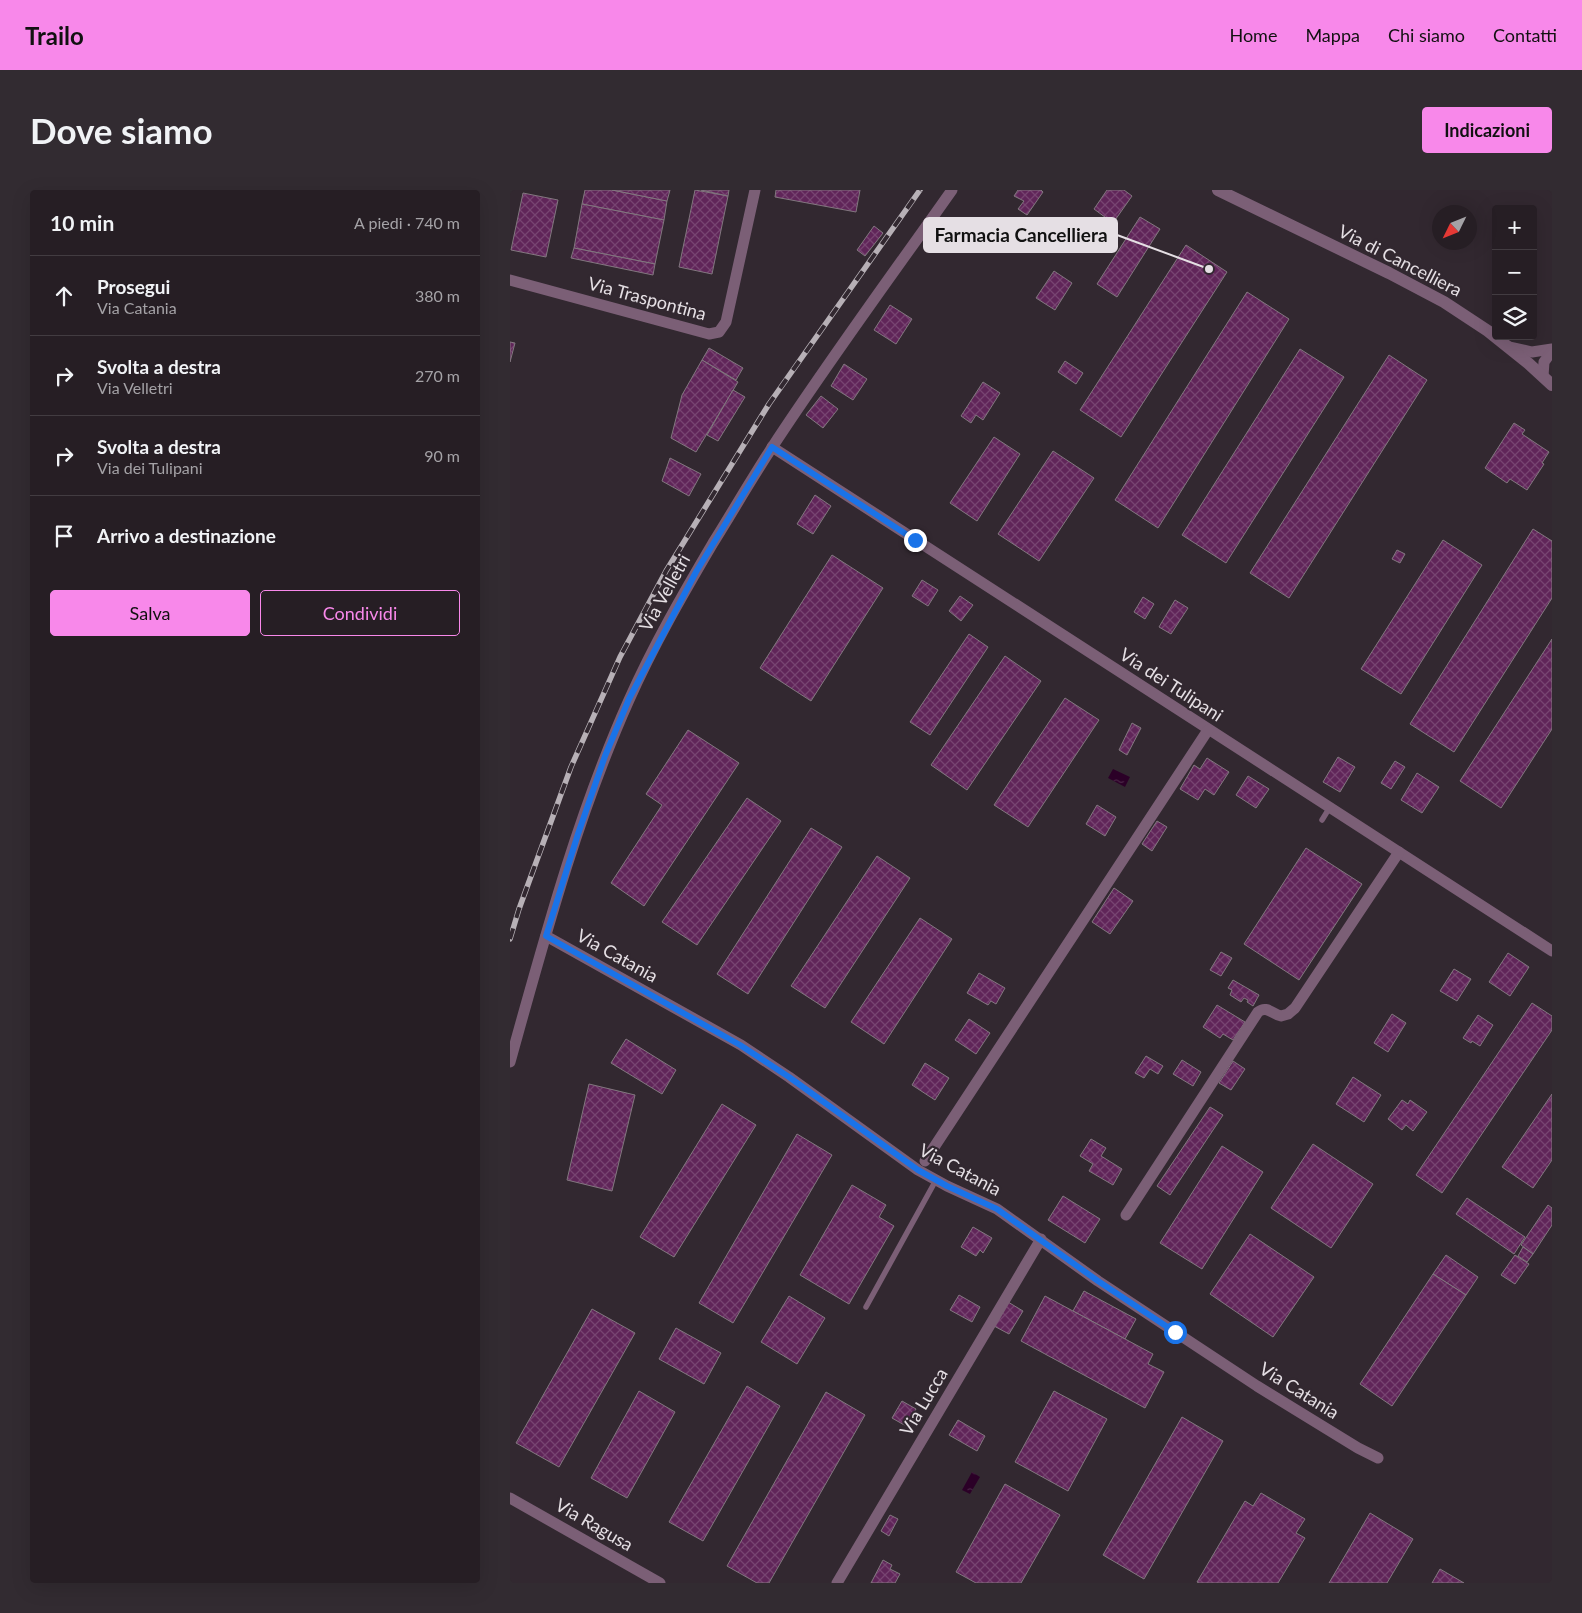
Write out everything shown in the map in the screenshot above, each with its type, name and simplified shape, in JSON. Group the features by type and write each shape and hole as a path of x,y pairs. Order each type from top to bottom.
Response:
{"street":[{"name":"Via Traspontina","path":"510,280 709,334 719,332 726,322 755,190"},
{"name":"Via Velletri","path":"510,1062 580,826 605,756 629,699 654,649 696,572 772,447 952,190"},
{"name":"Via di Cancelliera","path":"1218,190 1428,293 1467,316 1547,380"},
{"path":"1508,347 1532,352 1552,350"},
{"path":"1547,380 1544,362 1552,350"},
{"name":"Via dei Tulipani","path":"772,447 1552,951"},
{"path":"925,1161 1208,730"},
{"path":"1126,1214 1258,1012 1266,1009 1281,1016 1288,1014 1294,1008 1399,852"},
{"name":"Via Catania","path":"546,936 740,1045 789,1077 898,1156 954,1190 990,1205 1111,1290 1257,1386 1358,1448 1378,1458"},
{"name":"Via Lucca","path":"837,1583 1041,1239"},
{"name":"Via Ragusa","path":"510,1498 660,1583"}],"lane":[{"path":"1322,820 1330,807"},
{"path":"866,1307 936,1180"}],"water":[{"path":"1113,769 1130,777 1125,787 1108,778"},
{"path":"972,1472 980,1477 970,1494 962,1490"}],"building":[{"path":"585,190 612,190 667,201 664,220 582,204"},
{"path":"612,190 670,190 667,201"},
{"path":"695,190 728,196 712,274 679,267"},
{"path":"701,190 729,190 728,196"},
{"path":"776,190 860,190 856,212 775,197"},
{"path":"1018,190 1041,190 1043,192 1027,215 1018,209 1024,201 1014,196"},
{"path":"1107,190 1124,190 1132,196 1113,223 1094,209"},
{"path":"523,193 558,200 546,257 511,250"},
{"path":"582,204 664,220 655,264 574,248"},
{"path":"1140,217 1160,229 1117,297 1097,284"},
{"path":"874,226 883,233 865,256 857,250"},
{"path":"1186,245 1227,272 1121,437 1080,410"},
{"path":"574,248 655,264 653,275 571,258"},
{"path":"1054,271 1072,283 1055,310 1036,298"},
{"path":"1247,292 1289,319 1158,528 1115,500"},
{"path":"890,305 912,319 896,344 874,330"},
{"path":"510,342 515,343 510,362"},
{"path":"709,348 743,368 736,380 702,360"},
{"path":"1300,349 1344,377 1226,563 1182,535"},
{"path":"1389,355 1427,380 1289,598 1250,573"},
{"path":"702,360 738,382 696,452 671,438 682,395"},
{"path":"1065,361 1083,373 1076,384 1058,372"},
{"path":"844,364 867,379 853,400 831,386"},
{"path":"983,382 1000,393 983,420 976,415 971,423 961,416"},
{"path":"733,390 745,397 718,441 707,435"},
{"path":"821,396 838,409 823,428 806,415"},
{"path":"1514,423 1525,430 1522,434 1549,452 1542,463 1544,464 1527,490 1510,479 1507,483 1485,468"},
{"path":"994,437 1020,454 977,521 950,503"},
{"path":"1053,451 1094,478 1039,561 998,534"},
{"path":"670,458 701,474 689,496 662,481"},
{"path":"815,495 831,506 813,534 797,524"},
{"path":"1533,529 1552,541 1552,598 1454,752 1410,724"},
{"path":"1443,540 1482,565 1401,694 1361,669"},
{"path":"1397,550 1405,554 1400,563 1392,559"},
{"path":"832,555 883,588 811,701 760,668"},
{"path":"922,580 938,590 928,606 912,596"},
{"path":"960,596 973,605 961,621 949,611"},
{"path":"1143,597 1154,604 1145,619 1134,612"},
{"path":"1175,600 1188,608 1171,634 1159,627"},
{"path":"969,634 988,647 930,735 910,722"},
{"path":"1552,639 1552,729 1501,808 1460,781"},
{"path":"1005,656 1041,681 967,790 931,765"},
{"path":"1065,698 1099,720 1028,827 994,805"},
{"path":"1132,723 1141,728 1127,755 1119,750"},
{"path":"688,730 739,763 644,906 611,883 662,805 646,794"},
{"path":"1338,757 1355,767 1340,792 1323,782"},
{"path":"1207,758 1229,772 1214,795 1205,789 1198,800 1180,789 1194,765 1200,769"},
{"path":"1395,761 1405,767 1391,789 1381,783"},
{"path":"1417,773 1439,787 1422,813 1401,800"},
{"path":"1248,776 1269,789 1256,808 1236,795"},
{"path":"747,798 781,821 697,945 662,922"},
{"path":"1097,805 1116,817 1105,836 1086,824"},
{"path":"1157,821 1167,827 1152,851 1142,844"},
{"path":"811,828 842,847 748,994 717,974"},
{"path":"1306,848 1362,884 1299,980 1244,944"},
{"path":"877,856 910,878 825,1008 791,986"},
{"path":"1114,888 1133,901 1110,934 1092,922"},
{"path":"920,918 952,939 884,1044 851,1022"},
{"path":"1221,952 1232,958 1221,976 1210,970"},
{"path":"1508,953 1529,967 1510,996 1489,982"},
{"path":"1454,969 1471,979 1457,1001 1440,991"},
{"path":"979,973 1005,988 996,1004 991,1001 988,1005 967,993"},
{"path":"1233,980 1259,995 1253,1006 1244,998 1241,1002 1230,995 1232,990 1228,988"},
{"path":"1532,1003 1552,1016 1552,1030 1442,1193 1416,1175"},
{"path":"1217,1005 1245,1022 1233,1040 1223,1034 1220,1038 1203,1027"},
{"path":"1392,1014 1406,1023 1388,1052 1374,1043"},
{"path":"1478,1015 1493,1025 1480,1046 1463,1038"},
{"path":"969,1019 990,1033 976,1054 955,1040"},
{"path":"626,1039 676,1070 662,1094 611,1063"},
{"path":"1146,1056 1163,1066 1158,1074 1150,1069 1144,1078 1135,1073"},
{"path":"1182,1060 1201,1072 1193,1086 1173,1074"},
{"path":"1233,1061 1245,1069 1231,1090 1219,1083"},
{"path":"925,1063 949,1078 935,1100 912,1085"},
{"path":"1353,1077 1381,1095 1364,1122 1336,1104"},
{"path":"589,1084 635,1095 612,1191 567,1180"},
{"path":"1552,1094 1552,1160 1533,1188 1502,1167"},
{"path":"1402,1100 1408,1104 1410,1100 1427,1112 1413,1131 1406,1125 1402,1130 1388,1119"},
{"path":"722,1104 756,1125 674,1257 640,1237"},
{"path":"1210,1107 1223,1115 1170,1195 1157,1186"},
{"path":"797,1134 832,1155 733,1323 699,1303"},
{"path":"1091,1139 1106,1148 1101,1156 1122,1169 1113,1185 1089,1171 1093,1164 1080,1156"},
{"path":"1313,1144 1373,1184 1331,1248 1271,1208"},
{"path":"1222,1146 1263,1172 1202,1269 1160,1243"},
{"path":"852,1185 886,1205 879,1217 894,1226 849,1304 800,1275"},
{"path":"1063,1196 1100,1219 1085,1243 1048,1220"},
{"path":"1467,1198 1525,1237 1514,1254 1456,1214"},
{"path":"1548,1205 1552,1208 1552,1225 1533,1254 1521,1245"},
{"path":"973,1227 992,1238 983,1253 980,1250 976,1256 961,1247"},
{"path":"1250,1234 1314,1277 1273,1337 1210,1294"},
{"path":"1523,1247 1533,1254 1527,1262 1518,1256"},
{"path":"1446,1255 1478,1277 1466,1295 1433,1274"},
{"path":"1515,1255 1529,1264 1515,1284 1501,1275"},
{"path":"1433,1274 1466,1295 1392,1406 1360,1384"},
{"path":"1084,1291 1136,1319 1125,1339 1073,1311"},
{"path":"959,1295 980,1307 972,1322 950,1310"},
{"path":"789,1296 825,1318 797,1364 761,1342"},
{"path":"1045,1296 1153,1354 1148,1364 1164,1372 1145,1408 1021,1341"},
{"path":"1008,1302 1023,1311 1009,1334 994,1326"},
{"path":"592,1309 635,1333 559,1467 516,1443"},
{"path":"676,1328 721,1353 704,1384 659,1359"},
{"path":"747,1386 780,1406 703,1541 669,1522"},
{"path":"639,1391 675,1412 627,1498 591,1478"},
{"path":"1054,1391 1107,1419 1068,1491 1015,1462"},
{"path":"826,1392 865,1415 769,1583 757,1583 727,1566"},
{"path":"902,1401 916,1409 906,1426 892,1418"},
{"path":"1182,1417 1223,1441 1144,1579 1103,1555"},
{"path":"958,1420 985,1436 977,1451 949,1435"},
{"path":"1005,1484 1060,1515 1021,1583 976,1583 956,1572"},
{"path":"1261,1493 1305,1519 1296,1533 1305,1538 1278,1583 1197,1582 1245,1501 1253,1506"},
{"path":"1370,1513 1413,1539 1387,1583 1329,1583"},
{"path":"890,1515 898,1519 889,1536 881,1531"},
{"path":"883,1560 892,1565 890,1569 900,1574 895,1583 871,1583"},
{"path":"1440,1569 1464,1583 1432,1583"}],"railway":[{"path":"510,939 519,909 571,767 620,657 666,571 769,404 920,190"}],"place":[{"name":"Farmacia Cancelliera","path":"1209,269"}],"route":[{"path":"915,540 772,447 696,572 629,699 605,756 546,936 740,1045 789,1077 918,1170 958,1192 997,1209 1098,1281 1175,1332"}]}
